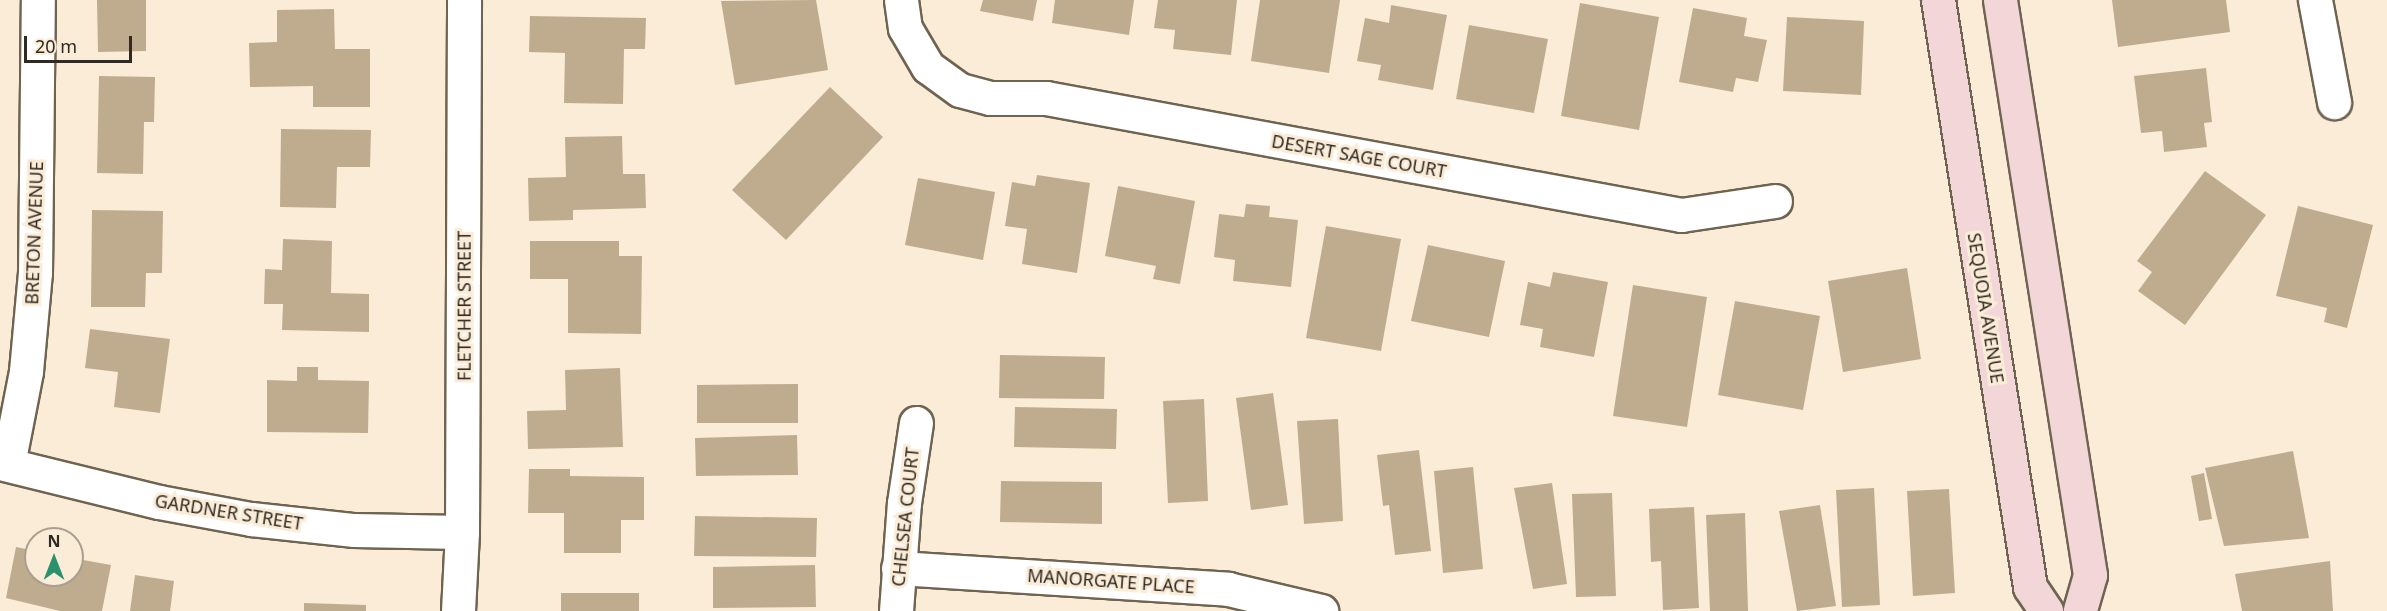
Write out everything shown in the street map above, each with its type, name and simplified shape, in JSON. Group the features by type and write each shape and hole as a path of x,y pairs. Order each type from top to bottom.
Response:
{"main road":[{"name":"SEQUOIA AVENUE","path":"1938,0 2030,587 2046,611"},
{"path":"2000,0 2090,575 2080,611"}],"street":[{"name":"BRETON AVENUE","path":"4,463 26,371 35,273 38,0"},
{"name":"FLETCHER STREET","path":"458,611 462,532 464,0"},
{"name":"DESERT SAGE COURT","path":"901,0 904,28 915,49 945,81 960,90 990,98 1046,98 1681,216 1775,201"},
{"path":"2315,0 2334,102"},
{"name":"CHELSEA COURT","path":"897,611 898,568 916,423"},
{"name":"GARDNER STREET","path":"4,463 159,502 250,519 354,530 462,532"},
{"name":"MANORGATE PLACE","path":"898,568 1228,589 1321,611"}],"building":[{"path":"97,0 146,0 146,51 98,52"},
{"path":"816,0 828,70 735,85 721,1"},
{"path":"983,0 1037,0 1033,21 980,11"},
{"path":"1055,0 1134,0 1129,35 1052,23"},
{"path":"1158,0 1237,0 1231,55 1173,49 1175,30 1154,28"},
{"path":"1260,0 1340,0 1329,73 1251,61"},
{"path":"2112,0 2226,0 2230,32 2118,47"},
{"path":"1580,3 1659,17 1639,130 1561,116"},
{"path":"1391,5 1447,15 1433,90 1378,80 1381,65 1357,61 1365,18 1389,23"},
{"path":"1693,8 1747,18 1744,36 1767,40 1758,82 1736,78 1733,92 1679,82"},
{"path":"334,9 335,49 370,49 370,107 313,107 313,86 250,87 249,43 277,42 277,10"},
{"path":"530,16 646,18 645,49 624,49 623,104 564,103 565,53 529,52"},
{"path":"1787,17 1864,21 1861,95 1783,91"},
{"path":"1469,25 1548,39 1534,113 1456,99"},
{"path":"2206,68 2212,122 2204,123 2207,147 2164,152 2162,131 2141,133 2134,76"},
{"path":"99,76 155,77 154,122 144,122 143,174 97,173"},
{"path":"830,87 883,137 786,240 732,190"},
{"path":"281,129 371,130 370,167 337,167 336,208 280,207"},
{"path":"622,136 623,174 645,174 646,208 573,210 573,220 529,221 528,178 566,177 565,137"},
{"path":"2205,171 2266,215 2185,325 2138,291 2152,272 2137,261"},
{"path":"1037,175 1090,183 1077,273 1022,264 1027,229 1005,226 1012,182 1035,186"},
{"path":"918,178 995,192 983,260 905,245"},
{"path":"1118,186 1195,201 1180,284 1153,279 1156,266 1105,256"},
{"path":"1246,204 1270,206 1269,217 1298,220 1291,287 1233,281 1235,260 1214,257 1219,214 1244,217"},
{"path":"2298,206 2373,225 2347,328 2324,322 2327,308 2276,296"},
{"path":"92,210 163,211 162,273 146,273 145,307 91,307"},
{"path":"1326,226 1401,239 1381,351 1306,338"},
{"path":"283,239 332,241 331,293 369,294 369,332 282,330 283,304 264,304 265,269 282,270"},
{"path":"530,241 619,241 619,256 642,256 641,334 568,333 568,279 530,279"},
{"path":"1428,245 1505,261 1489,337 1411,321"},
{"path":"1907,268 1921,359 1843,372 1828,281"},
{"path":"1553,272 1608,282 1594,357 1540,347 1543,329 1520,325 1528,282 1550,287"},
{"path":"1633,285 1707,297 1687,427 1613,416"},
{"path":"1735,301 1820,316 1803,410 1718,395"},
{"path":"90,329 170,339 160,413 114,407 118,372 85,368"},
{"path":"1000,355 1105,357 1104,399 999,398"},
{"path":"297,367 318,367 318,380 369,381 368,433 267,432 267,380 297,381"},
{"path":"620,368 623,447 528,449 527,411 566,410 565,370"},
{"path":"798,384 798,423 697,423 697,385"},
{"path":"1273,393 1288,505 1251,510 1236,398"},
{"path":"1204,399 1208,501 1168,503 1163,401"},
{"path":"1015,407 1117,409 1116,449 1014,447"},
{"path":"1338,419 1343,521 1304,524 1297,421"},
{"path":"797,435 798,475 696,476 695,438"},
{"path":"1419,450 1431,551 1395,555 1389,505 1383,506 1377,455"},
{"path":"2293,451 2309,538 2224,546 2205,468"},
{"path":"1473,467 1483,569 1443,573 1434,471"},
{"path":"529,469 570,469 570,476 644,477 644,520 621,520 621,553 564,553 564,513 528,513"},
{"path":"2204,473 2212,519 2199,521 2191,476"},
{"path":"1001,481 1102,482 1102,524 1000,522"},
{"path":"1552,483 1567,584 1533,589 1514,488"},
{"path":"1874,488 1880,605 1842,607 1836,490"},
{"path":"1949,489 1955,593 1913,596 1907,491"},
{"path":"1612,493 1616,596 1576,597 1572,494"},
{"path":"1820,505 1836,606 1797,611 1779,511"},
{"path":"1694,507 1699,608 1663,610 1661,561 1651,562 1649,509"},
{"path":"1745,513 1748,611 1710,611 1706,515"},
{"path":"695,516 817,518 816,557 694,556"},
{"path":"16,547 24,549 24,587 84,587 84,560 111,565 102,611 60,611 6,598"},
{"path":"2330,561 2333,611 2242,611 2235,574"},
{"path":"815,565 816,607 713,608 713,567"},
{"path":"135,575 174,581 170,611 130,611"},
{"path":"561,593 639,593 639,611 561,611"},
{"path":"304,603 366,605 366,611 304,611"}]}
